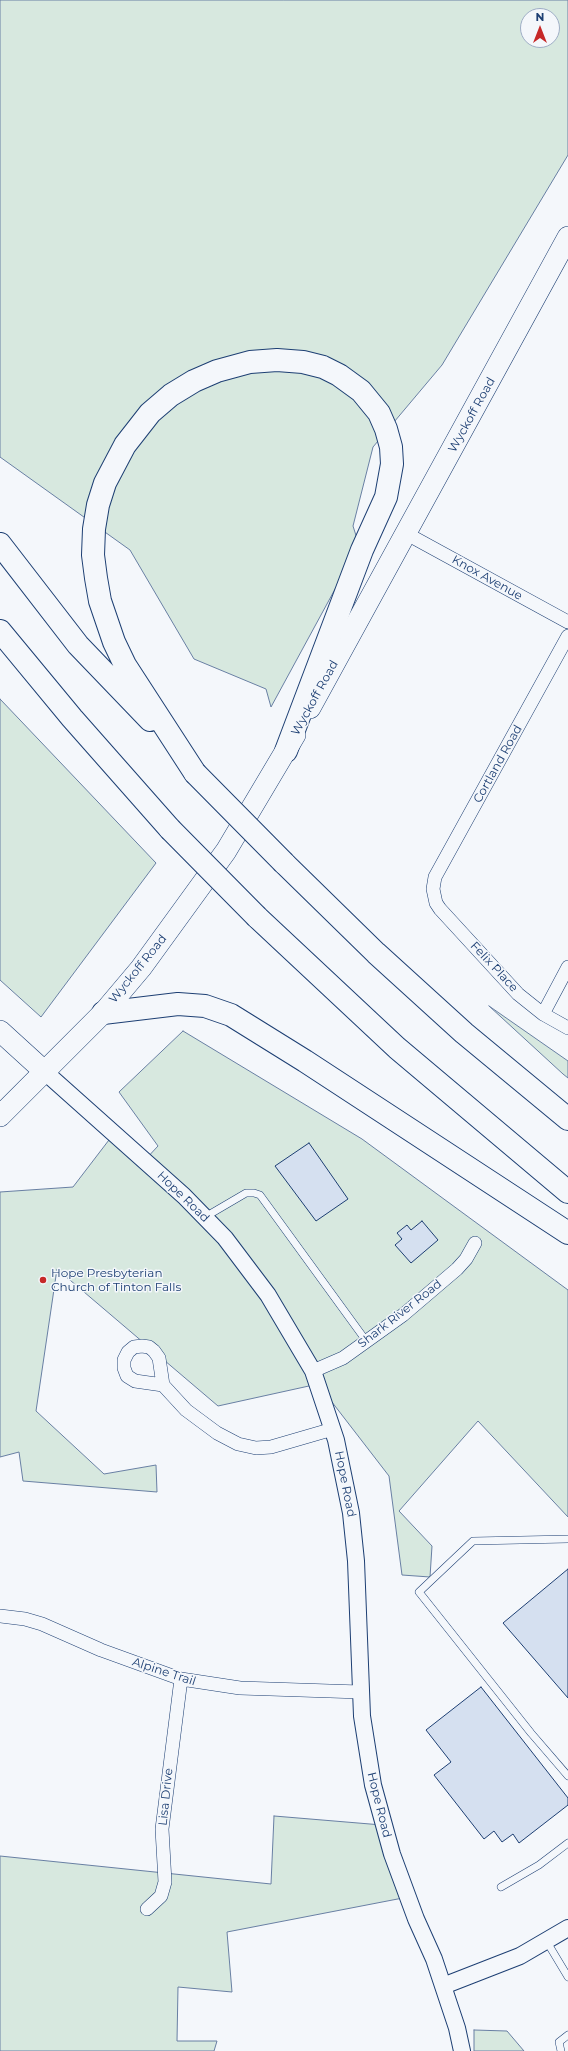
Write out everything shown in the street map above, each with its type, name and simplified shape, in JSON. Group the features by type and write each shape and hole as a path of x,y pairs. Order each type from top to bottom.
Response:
{"highway":[{"path":"286,751 362,550 386,497 392,464 391,447 386,429 378,413 361,391 339,375 323,367 303,362 277,360 250,362 217,371 194,381 171,395 150,413 125,444 105,483 98,505 94,529 93,555 100,601 114,642 126,664 195,773 376,954 568,1119"},
{"path":"0,544 78,645 183,754"},
{"path":"0,631 72,718 170,829 257,917 397,1048 568,1192"},
{"path":"103,1013 178,1004 205,1006 231,1015 306,1061 568,1233"}],"main road":[{"name":"Wyckoff Road","path":"0,1116 103,1013 141,968 226,851 286,751 407,534 568,238"},
{"name":"Hope Road","path":"0,1031 45,1072"}],"street":[{"name":"Knox Avenue","path":"407,534 568,622"},
{"name":"Cortland Road","path":"433,893 435,878 568,636"},
{"name":"Felix Place","path":"433,893 436,903 450,921 518,994 543,1014 568,1028"},
{"path":"543,1014 568,967"},
{"name":"Hope Road","path":"45,1072 184,1196 225,1238 260,1283 314,1371 333,1428 342,1463 351,1513 356,1561 360,1692 366,1750 381,1820 400,1876 443,1986 461,2051"},
{"name":"Shark River Road","path":"314,1371 343,1358 403,1315 457,1269 466,1259 474,1243"},
{"path":"163,1386 192,1415 224,1438 238,1444 256,1448 271,1447 333,1428"},
{"name":"Alpine Trail","path":"0,1616 25,1619 42,1624 101,1650 181,1679 240,1688 360,1692"},
{"name":"Lisa Drive","path":"147,1909 161,1896 165,1882 162,1829 181,1679"},
{"path":"443,1986 520,1956 547,1942 568,1928"}],"lane":[{"path":"205,1218 246,1193 254,1193 260,1196 367,1342"},
{"path":"568,1539 473,1541 419,1592 568,1776"},
{"path":"501,1887 539,1865 568,1843"},
{"path":"547,1942 568,1976"},
{"path":"561,2051 559,2042 568,2035"}],"shaded area":[{"path":"0,0 568,0 568,155 442,365 373,447 353,526 359,545 271,707 266,689 194,659 130,550 0,457"},
{"path":"0,699 156,863 41,1017 0,980"},
{"path":"489,1006 568,1061 568,1078 563,1074"},
{"path":"183,1031 362,1139 568,1290 568,1517 478,1421 399,1511 432,1546 430,1577 402,1575 389,1476 318,1384 218,1406 57,1269 36,1411 104,1474 156,1465 157,1492 23,1481 19,1452 0,1457 0,1192 73,1187 112,1136 144,1161 158,1146 119,1092"},
{"path":"274,1816 382,1825 408,1897 227,1932 232,1992 178,1987 177,2041 217,2041 214,2051 0,2051 0,1856 271,1884"},
{"path":"474,2030 507,2031 524,2051 474,2051"}],"building":[{"path":"309,1143 348,1199 316,1221 275,1166"},
{"path":"422,1221 438,1240 411,1263 395,1245 402,1239 397,1233 407,1225 411,1230"},
{"path":"568,1569 568,1698 503,1623"},
{"path":"481,1687 568,1798 568,1805 519,1843 513,1834 502,1842 494,1831 484,1839 434,1775 451,1762 426,1730"}],"place":[{"name":"Hope Presbyterian Church of Tinton Falls","path":"43,1280"}]}
